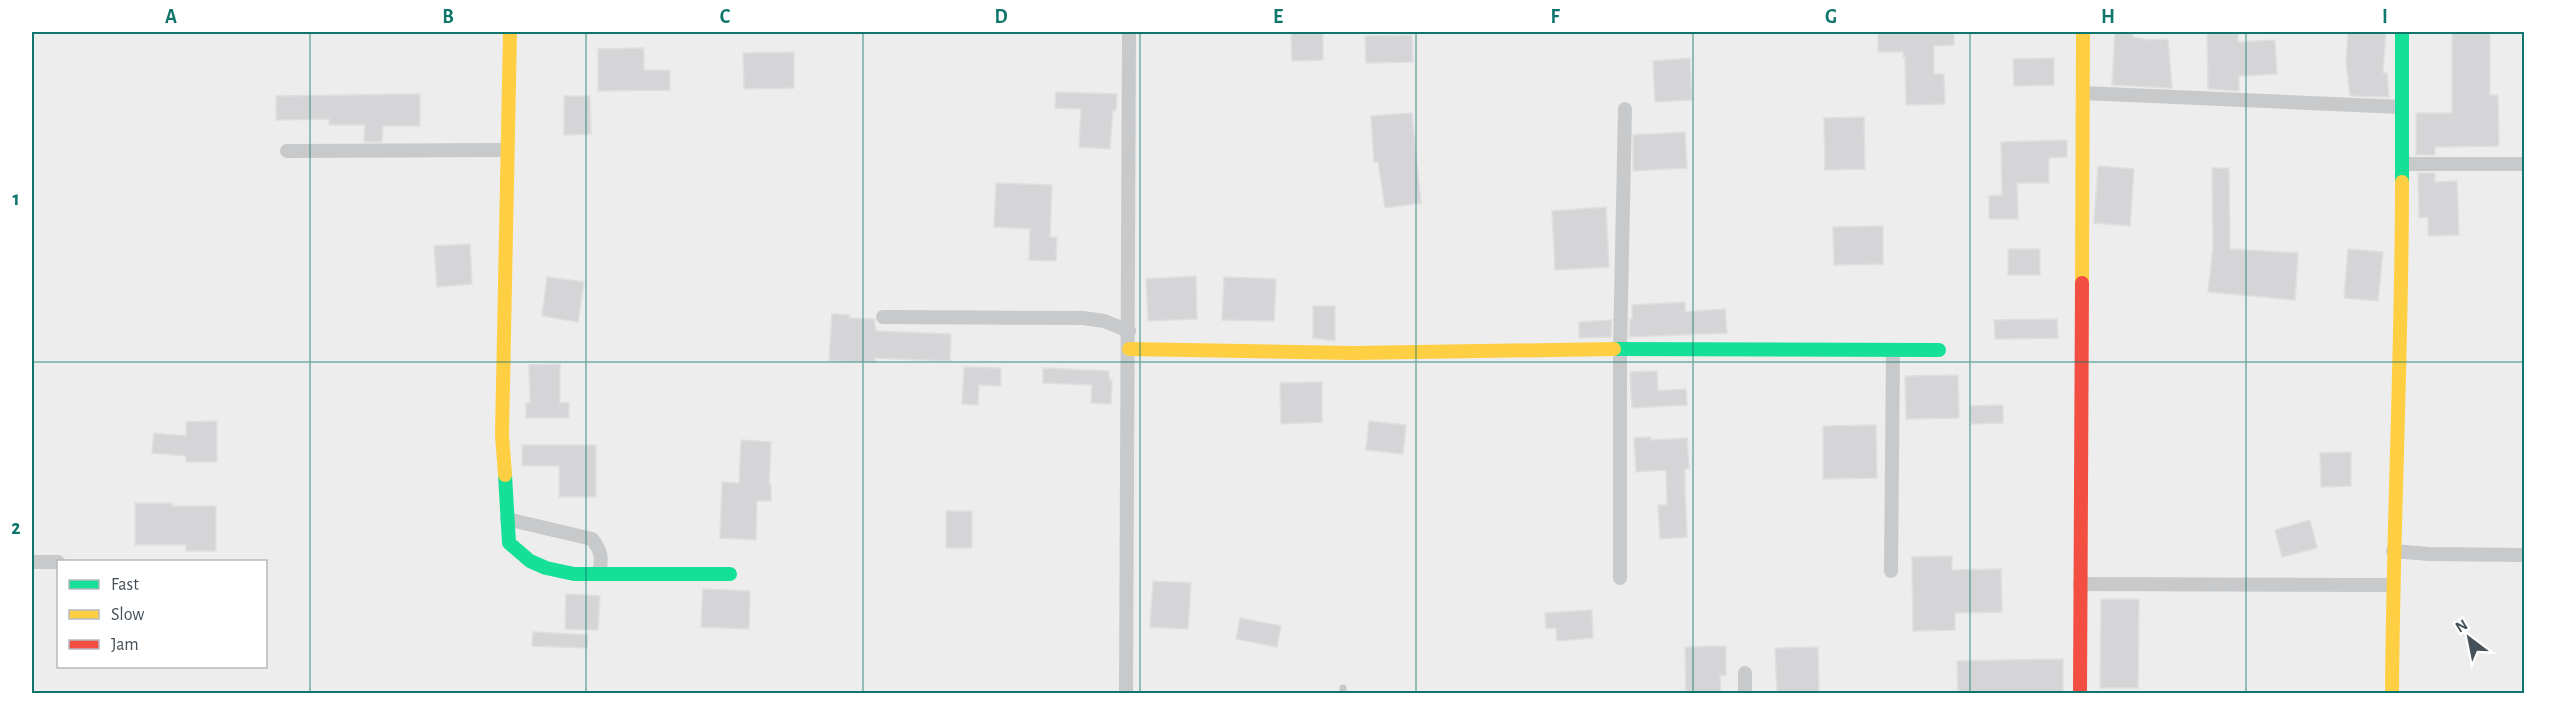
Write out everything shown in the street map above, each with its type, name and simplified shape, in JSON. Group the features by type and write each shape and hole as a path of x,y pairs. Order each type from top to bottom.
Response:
{"street":[{"path":"510,32 502,435 509,543 516,554 529,562 554,571 600,574 730,574"},
{"path":"1126,693 1129,32"},
{"path":"2080,693 2083,32"},
{"path":"2392,693 2393,551 2402,275 2402,32"},
{"path":"2083,93 2402,107"},
{"path":"1620,578 1620,349 1625,109"},
{"path":"287,151 507,150"},
{"path":"2402,164 2524,164"},
{"path":"883,317 1083,318 1104,321 1129,332"},
{"path":"1129,349 1353,353 1620,349 1939,350"},
{"path":"1891,571 1893,350"},
{"path":"507,519 592,539 600,549 602,557 600,574"},
{"path":"2393,551 2429,554 2524,555"},
{"path":"32,562 57,562"},
{"path":"2080,584 2393,585"},
{"path":"1745,673 1745,693"}],"building":[{"path":"1291,32 1323,32 1323,60 1292,61"},
{"path":"1878,32 1954,32 1954,45 1934,46 1934,74 1944,74 1945,104 1906,105 1905,57 1903,57 1903,52 1878,52"},
{"path":"2115,32 2133,32 2133,37 2149,40 2168,39 2172,88 2112,85"},
{"path":"2207,32 2238,32 2238,42 2275,40 2277,74 2239,76 2239,91 2208,89"},
{"path":"2348,32 2386,32 2383,73 2387,73 2389,97 2350,96 2346,62"},
{"path":"2452,32 2490,32 2490,95 2498,95 2499,146 2435,147 2435,155 2416,155 2416,113 2452,113"},
{"path":"1412,35 1413,62 1366,63 1365,36"},
{"path":"644,48 644,70 670,70 670,90 598,91 598,49"},
{"path":"794,52 794,88 744,89 743,53"},
{"path":"1690,58 1692,100 1655,102 1653,61"},
{"path":"2054,58 2054,85 2014,86 2013,59"},
{"path":"1056,92 1117,94 1116,110 1113,110 1110,149 1079,147 1081,109 1055,108"},
{"path":"420,94 420,126 383,126 382,142 364,142 365,125 329,125 329,119 276,120 276,96"},
{"path":"564,96 590,96 591,134 564,135"},
{"path":"1412,113 1421,203 1385,208 1378,162 1374,162 1371,116"},
{"path":"1864,117 1865,169 1825,170 1824,118"},
{"path":"1685,132 1687,168 1633,171 1633,135"},
{"path":"2067,140 2067,157 2049,158 2049,183 2017,183 2018,219 1989,219 1989,196 2002,195 2001,142"},
{"path":"2098,166 2134,169 2130,226 2094,223"},
{"path":"2212,168 2229,168 2230,249 2298,253 2295,300 2208,292 2213,248"},
{"path":"2418,173 2435,173 2435,182 2457,181 2459,235 2428,236 2428,217 2419,218"},
{"path":"996,183 1052,185 1050,237 1057,237 1056,261 1029,260 1030,229 994,227"},
{"path":"1606,207 1609,267 1555,270 1552,211"},
{"path":"1883,226 1883,264 1834,265 1833,227"},
{"path":"470,244 472,284 437,287 434,246"},
{"path":"2008,249 2040,249 2040,275 2008,275"},
{"path":"2348,249 2383,252 2378,301 2344,298"},
{"path":"1196,276 1197,319 1148,321 1146,279"},
{"path":"547,277 584,282 578,322 542,316"},
{"path":"1224,277 1276,279 1274,321 1222,320"},
{"path":"1685,302 1685,312 1725,309 1727,333 1629,337 1632,305"},
{"path":"1313,306 1335,306 1335,341 1313,338"},
{"path":"832,314 850,315 849,318 874,319 876,331 951,334 950,361 875,358 875,362 829,361"},
{"path":"2057,319 2058,338 1995,339 1994,320"},
{"path":"1612,320 1611,337 1579,338 1579,322"},
{"path":"560,364 560,403 569,402 569,418 526,418 526,403 530,403 529,365"},
{"path":"964,367 1001,368 1001,386 979,385 978,405 962,404"},
{"path":"1043,368 1109,371 1109,380 1112,380 1111,404 1091,403 1092,385 1043,383"},
{"path":"1657,371 1658,391 1686,389 1687,405 1632,408 1630,372"},
{"path":"1958,375 1959,418 1906,419 1905,376"},
{"path":"1322,382 1322,422 1281,424 1280,383"},
{"path":"2003,405 2003,423 1971,424 1970,406"},
{"path":"217,421 217,462 186,462 186,456 152,453 154,433 186,436 186,422"},
{"path":"1369,421 1406,425 1403,454 1366,450"},
{"path":"1876,425 1877,478 1823,479 1823,426"},
{"path":"1651,437 1651,440 1687,438 1689,469 1685,469 1685,493 1687,537 1660,539 1658,505 1667,505 1666,470 1636,472 1634,438"},
{"path":"741,440 771,442 769,484 771,484 771,501 757,501 756,540 720,538 722,482 739,483"},
{"path":"522,445 596,445 596,497 559,497 559,466 522,466"},
{"path":"2351,452 2351,486 2321,487 2320,453"},
{"path":"135,503 216,506 216,551 186,551 186,545 135,545"},
{"path":"946,511 972,511 972,548 946,548"},
{"path":"2310,520 2317,548 2282,557 2275,530"},
{"path":"1952,556 1952,570 2001,569 2002,612 1955,613 1955,630 1913,631 1912,557"},
{"path":"1153,581 1191,583 1188,629 1150,627"},
{"path":"703,589 750,591 749,629 701,627"},
{"path":"566,594 600,596 598,630 565,629"},
{"path":"2101,599 2139,599 2138,688 2100,688"},
{"path":"1592,610 1593,638 1557,641 1556,628 1546,629 1545,613"},
{"path":"1240,618 1281,626 1277,647 1236,639"},
{"path":"533,632 588,635 587,648 532,646"},
{"path":"1726,646 1726,675 1720,676 1721,693 1686,693 1685,647"},
{"path":"1818,647 1819,693 1777,693 1775,648"},
{"path":"2063,659 2063,693 1958,693 1957,661"}],"traffic: fast":[{"path":"2402,32 2402,182"},
{"path":"1614,349 1939,350"},
{"path":"505,475 509,543 530,561 546,568 574,574 730,574"}],"traffic: slow":[{"path":"505,475 502,435 510,32"},
{"path":"2082,283 2083,32"},
{"path":"2392,694 2402,182"},
{"path":"1129,349 1353,353 1614,349"}],"traffic: jam":[{"path":"2080,694 2082,283"}]}
